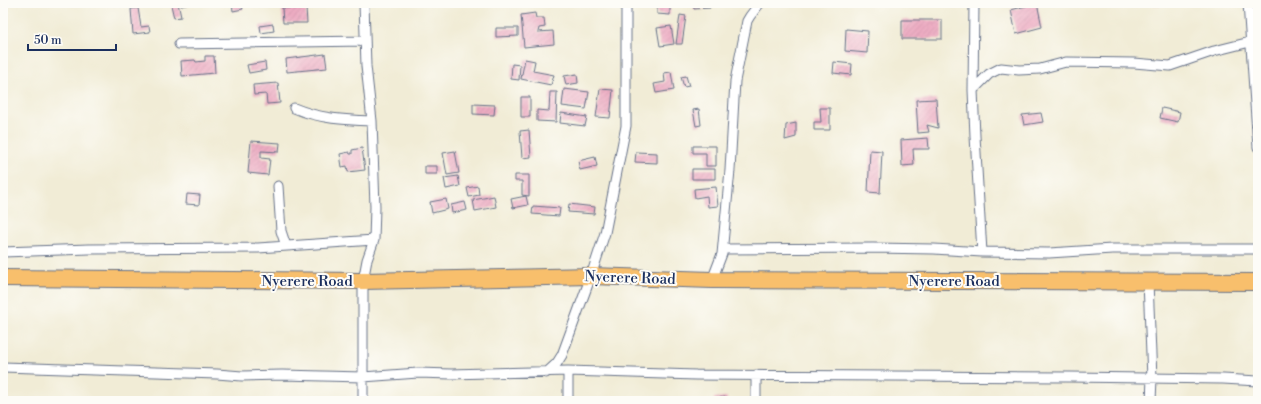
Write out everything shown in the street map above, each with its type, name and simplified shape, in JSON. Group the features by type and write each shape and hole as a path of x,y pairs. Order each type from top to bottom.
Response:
{"highway":[{"name":"Nyerere Road","path":"3,278 363,281 591,276 712,280 1258,282"}],"street":[{"path":"363,401 363,281 367,260 374,240 375,207 372,121 365,41 364,3"},
{"path":"546,373 557,363 562,355 605,233 626,126 626,3"},
{"path":"712,280 723,249 730,170 735,80 747,21 760,3"},
{"path":"974,3 973,90 982,252"},
{"path":"1248,3 1255,40 1258,147"},
{"path":"973,90 989,74 1001,68 1020,70 1040,69 1066,62 1134,63 1170,66 1255,40"},
{"path":"179,44 365,41"},
{"path":"294,108 325,118 372,121"},
{"path":"278,186 281,231 286,246"},
{"path":"3,252 89,249 258,248 374,240"},
{"path":"723,249 881,248 1049,253 1112,248 1258,249"},
{"path":"1148,282 1152,378 1151,401"},
{"path":"3,367 242,376 282,375 363,377 418,373 451,374 568,372 696,375 1152,378 1258,381"},
{"path":"568,372 568,401"},
{"path":"756,375 756,401"}],"building":[{"path":"178,3 181,17 174,18 171,5"},
{"path":"180,3 190,3 190,4 181,6"},
{"path":"232,3 241,3 243,9 233,11"},
{"path":"657,3 670,3 670,15 657,14"},
{"path":"693,3 710,3 710,8 694,9"},
{"path":"1037,3 1042,27 1016,34 1011,10"},
{"path":"1154,3 1178,3 1178,4 1154,5"},
{"path":"138,8 141,27 149,26 150,32 133,34 131,9"},
{"path":"282,8 306,8 307,23 283,23"},
{"path":"535,13 536,18 544,18 545,27 539,28 538,32 553,31 554,44 524,47 521,15"},
{"path":"680,15 686,16 682,44 676,44"},
{"path":"902,20 942,20 942,39 902,39"},
{"path":"273,24 274,31 261,33 260,26"},
{"path":"671,26 674,44 660,46 657,28"},
{"path":"496,28 518,28 518,36 496,37"},
{"path":"846,29 868,31 867,53 845,51"},
{"path":"325,54 327,68 287,72 286,59"},
{"path":"205,56 214,56 215,73 182,76 181,61 205,61"},
{"path":"525,59 535,61 533,71 554,75 551,85 521,79"},
{"path":"265,62 266,70 249,73 247,65"},
{"path":"834,62 852,64 851,75 833,73"},
{"path":"512,64 520,65 519,80 511,79"},
{"path":"671,72 674,90 656,93 654,84 665,82 664,73"},
{"path":"577,74 578,83 566,85 564,76"},
{"path":"686,76 689,86 684,87 681,77"},
{"path":"278,83 280,103 267,104 266,94 254,95 253,85"},
{"path":"564,89 589,92 586,109 562,106"},
{"path":"600,89 613,90 610,118 596,117"},
{"path":"550,92 557,92 556,122 537,121 537,110 549,111"},
{"path":"521,97 530,97 530,117 521,117"},
{"path":"936,99 938,128 927,125 929,132 918,133 916,100"},
{"path":"473,104 495,105 494,115 473,114"},
{"path":"820,108 830,108 830,130 814,130 814,122 821,122"},
{"path":"1162,108 1180,112 1178,122 1160,118"},
{"path":"699,109 701,125 696,126 693,110"},
{"path":"561,113 587,117 585,126 560,123"},
{"path":"1041,113 1043,122 1024,125 1022,115"},
{"path":"796,123 796,137 785,140 786,125"},
{"path":"529,130 531,157 522,158 520,131"},
{"path":"928,138 929,149 913,149 914,165 902,166 901,140"},
{"path":"251,141 280,143 279,152 261,151 261,158 270,159 268,175 248,173"},
{"path":"693,146 716,146 716,166 706,166 706,153 693,153"},
{"path":"362,148 365,170 348,172 347,166 342,167 340,154 349,152 352,154 352,150"},
{"path":"870,150 882,151 880,193 868,192"},
{"path":"455,151 459,173 447,175 443,153"},
{"path":"636,152 657,153 657,163 635,162"},
{"path":"595,157 597,166 580,170 578,161"},
{"path":"425,166 437,166 437,174 425,174"},
{"path":"692,169 715,169 715,179 692,179"},
{"path":"515,175 529,175 529,196 522,195 522,181 515,181"},
{"path":"458,176 460,186 446,189 444,178"},
{"path":"478,186 479,195 469,197 467,188"},
{"path":"716,187 718,206 708,207 707,196 695,198 694,189"},
{"path":"187,194 200,195 199,205 186,204"},
{"path":"494,196 496,207 475,211 473,200"},
{"path":"526,196 528,205 513,208 511,199"},
{"path":"446,199 448,209 432,213 430,202"},
{"path":"465,202 467,210 452,213 451,205"},
{"path":"569,204 595,207 594,214 568,212"},
{"path":"533,206 560,208 559,216 532,214"},
{"path":"727,397 727,401 714,401 714,398"}]}
